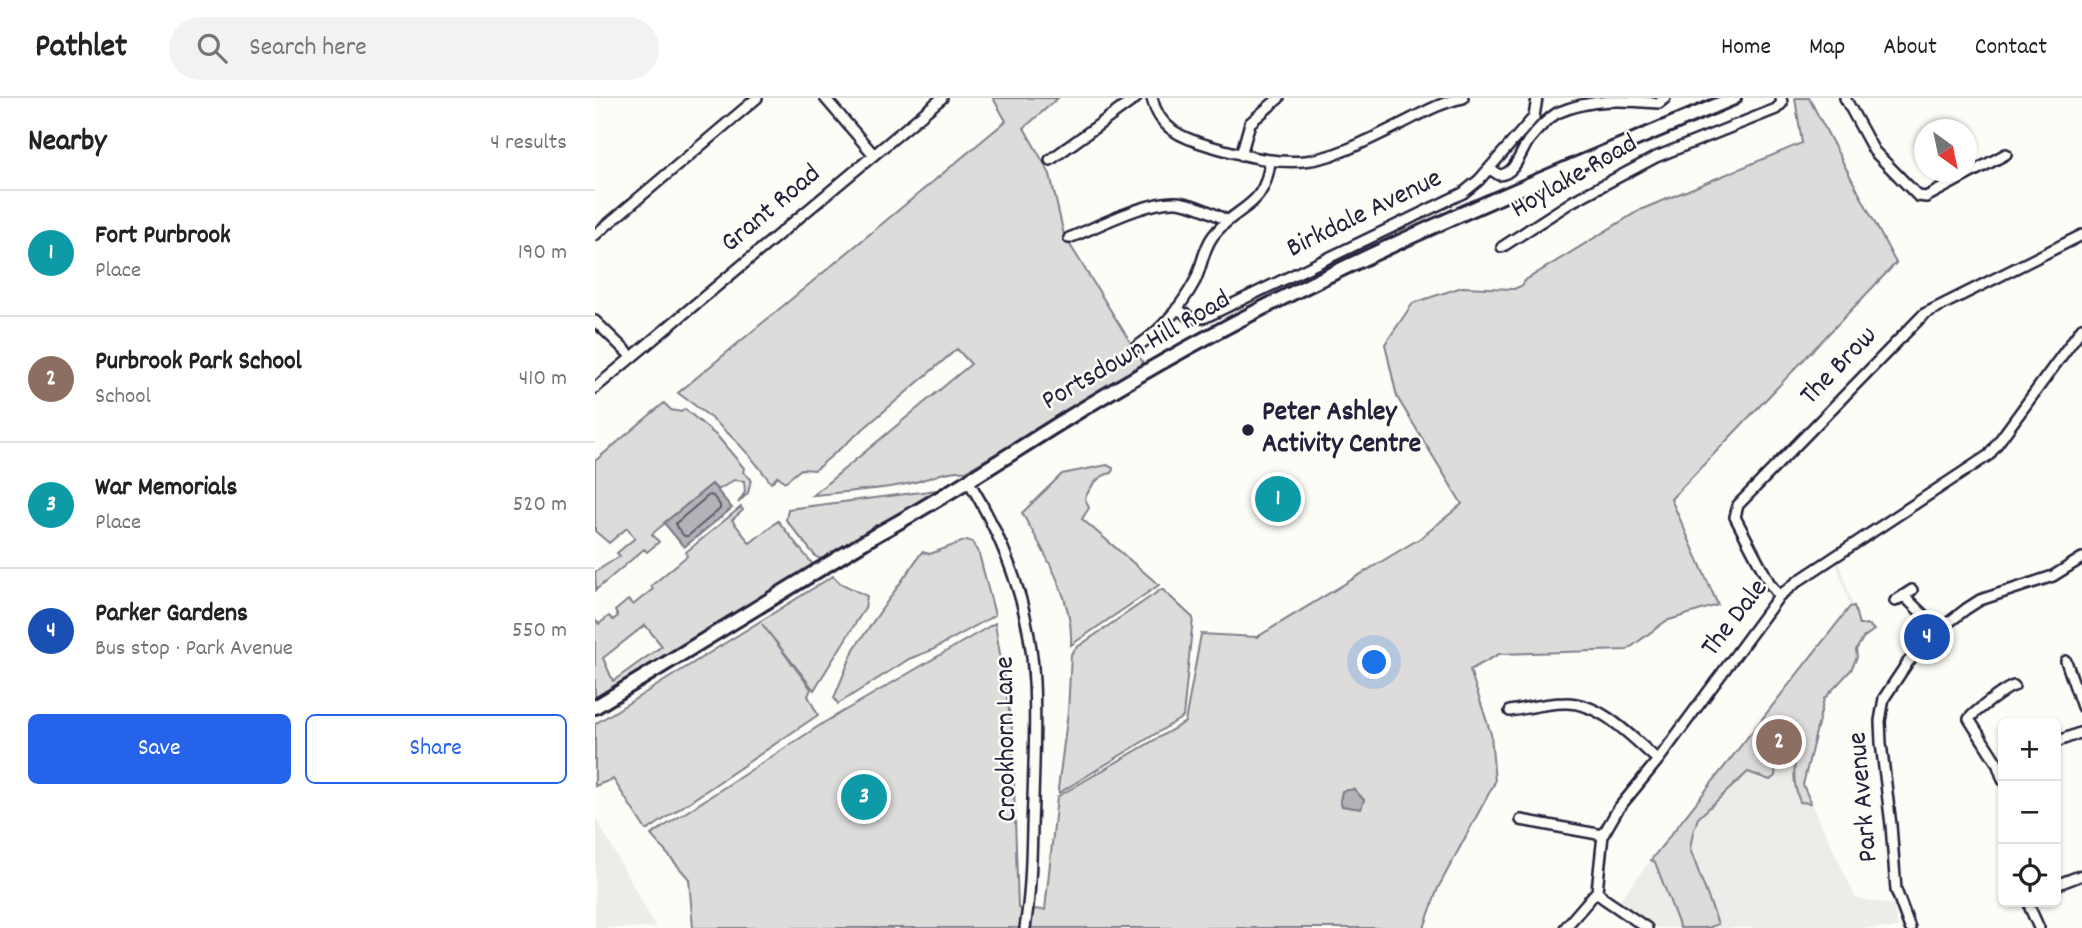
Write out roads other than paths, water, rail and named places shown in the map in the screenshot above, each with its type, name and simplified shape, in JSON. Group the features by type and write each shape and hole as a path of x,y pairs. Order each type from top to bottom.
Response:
{"main road":[{"name":"Portsdown Hill Road","path":"595,707 1067,418 1260,309 1435,225 1704,104 1734,98"}],"street":[{"path":"595,235 757,98"},
{"path":"825,98 874,155"},
{"name":"Grant Road","path":"595,388 942,98"},
{"path":"1050,160 1136,98"},
{"path":"1152,98 1162,122 1184,139 1270,162 1300,163 1351,150 1434,108 1464,98"},
{"path":"1241,155 1250,123 1279,98"},
{"name":"Birkdale Avenue","path":"1177,308 1189,318 1196,320 1206,317 1463,193 1473,187 1490,169 1534,117 1537,98"},
{"path":"1490,169 1499,175 1506,174 1536,131 1548,120 1569,108 1619,98 1659,103 1665,98"},
{"name":"Hoylake Road","path":"1502,247 1610,181 1697,139 1780,107 1781,98"},
{"path":"1846,98 1874,151 1918,196 1926,197 2006,154"},
{"path":"1138,346 1155,334 1177,308 1195,281 1210,239 1260,194 1270,162"},
{"path":"1075,239 1146,208 1173,202 1191,205 1228,221"},
{"name":"The Brow","path":"1779,596 1735,517 1738,505 1924,314 2082,235"},
{"path":"595,321 632,357"},
{"name":"The Dale","path":"1597,891 1603,835 1618,809 1658,760 1779,596 1989,455 2082,328"},
{"name":"Crookhorn Lane","path":"968,480 988,514 1014,574 1029,642 1034,680 1030,889 1025,928"},
{"name":"Park Avenue","path":"1910,928 1896,890 1880,721 1884,698 1907,662 1939,630 1980,600 2053,576 2082,558"},
{"path":"1912,590 1900,598 1939,630"},
{"path":"2066,661 2082,707"},
{"path":"1998,758 1969,719 2009,686 2014,686"},
{"path":"1510,710 1566,703 1587,707 1604,716 1658,760"},
{"path":"2061,740 2082,732"},
{"path":"1521,820 1603,835"},
{"path":"2061,884 2082,875"},
{"path":"1565,928 1597,891 1647,928"},
{"path":"2031,907 2039,928"}],"water":[{"path":"712,484 732,508 684,547 664,523"},
{"path":"1354,789 1364,800 1361,809 1342,806 1340,801 1342,791"}],"place":[{"name":"Peter Ashley Activity Centre","path":"1248,430"},
{"name":"Fort Purbrook","path":"1278,499"},
{"name":"Parker Gardens","path":"1927,637"},
{"name":"Purbrook Park School","path":"1779,742"},
{"name":"War Memorials","path":"864,797"}]}
